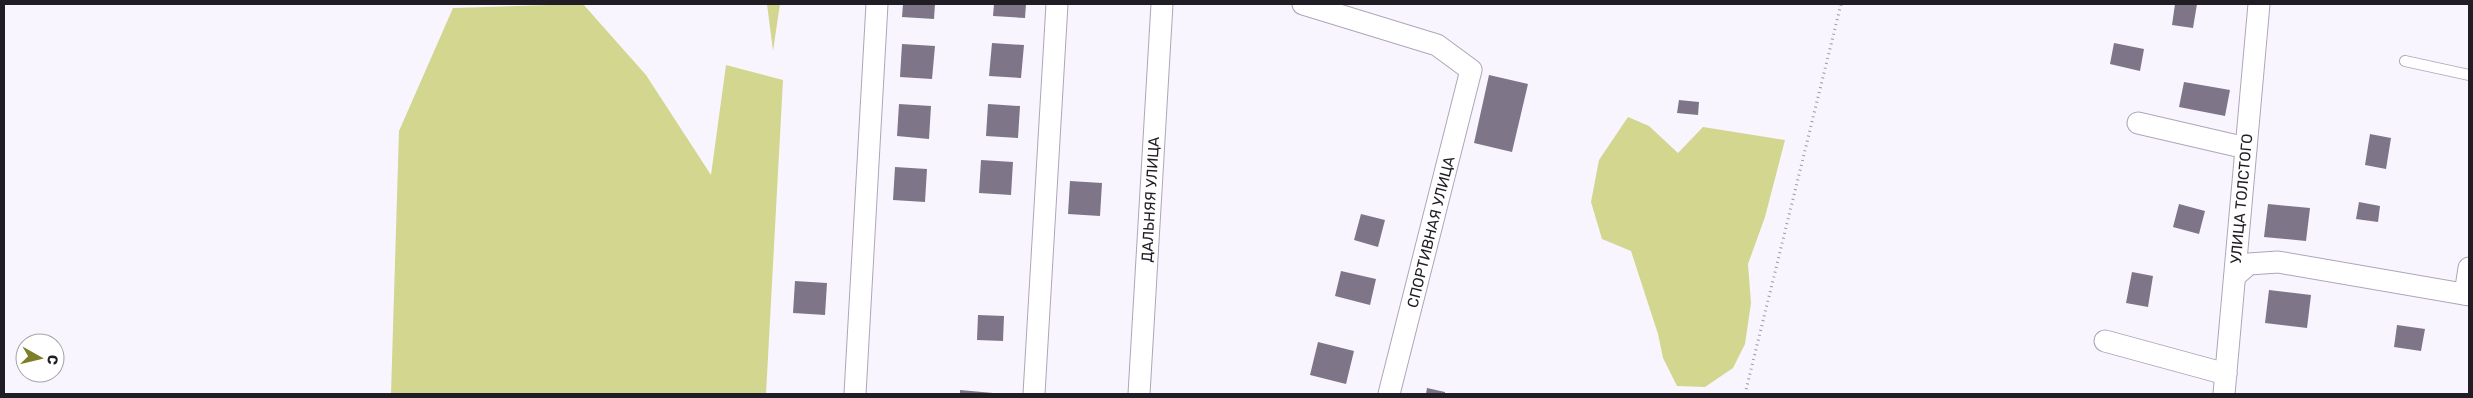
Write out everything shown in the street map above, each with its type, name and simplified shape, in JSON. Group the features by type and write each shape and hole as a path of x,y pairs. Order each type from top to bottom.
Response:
{"street":[{"path":"855,394 877,4"},
{"path":"1034,394 1057,4"},
{"name":"ДАЛЬНЯЯ УЛИЦА","path":"1139,394 1162,4"},
{"name":"СПОРТИВНАЯ УЛИЦА","path":"1303,4 1437,46 1471,70 1389,394"},
{"name":"УЛИЦА ТОЛСТОГО","path":"2225,384 2259,4"},
{"path":"2138,123 2246,148"},
{"path":"2235,276 2249,264 2278,262 2467,295 2469,268"},
{"path":"2105,340 2225,384"}],"lane":[{"path":"2406,62 2469,74"}],"path":[{"path":"1745,394 1841,4"}],"green space":[{"path":"583,4 646,75 711,175 726,65 783,80 766,394 391,394 399,131 453,8"},
{"path":"767,4 780,4 773,51"},
{"path":"1628,117 1649,126 1678,153 1703,127 1785,140 1765,217 1748,264 1751,303 1745,344 1733,368 1705,387 1677,386 1663,358 1658,334 1631,251 1602,239 1591,202 1599,160"}],"building":[{"path":"903,4 935,4 934,19 902,17"},
{"path":"994,4 1026,4 1025,18 993,16"},
{"path":"2175,4 2197,4 2193,28 2172,25"},
{"path":"992,43 1024,45 1021,78 989,76"},
{"path":"2114,43 2144,49 2140,71 2110,64"},
{"path":"902,44 935,46 932,79 900,77"},
{"path":"1489,75 1528,84 1512,152 1474,143"},
{"path":"2184,82 2230,90 2225,116 2179,107"},
{"path":"1679,100 1699,102 1698,115 1677,113"},
{"path":"899,104 931,106 929,139 897,136"},
{"path":"988,104 1020,106 1018,138 986,136"},
{"path":"2370,134 2391,138 2386,169 2365,165"},
{"path":"981,160 1013,162 1011,195 979,193"},
{"path":"895,167 927,169 925,202 893,200"},
{"path":"1070,181 1102,183 1100,216 1068,214"},
{"path":"2359,202 2380,206 2378,222 2356,219"},
{"path":"2179,204 2205,211 2199,234 2173,227"},
{"path":"2268,204 2310,208 2306,241 2264,237"},
{"path":"1361,214 1385,220 1378,247 1354,240"},
{"path":"1341,271 1376,279 1370,305 1335,296"},
{"path":"2132,272 2153,276 2148,307 2126,303"},
{"path":"795,281 827,283 825,315 793,313"},
{"path":"2269,290 2311,295 2307,328 2265,323"},
{"path":"978,315 1004,316 1003,341 977,340"},
{"path":"2397,325 2425,329 2421,351 2394,347"},
{"path":"1318,342 1354,351 1346,384 1310,375"},
{"path":"1427,388 1445,392 1445,394 1426,394"},
{"path":"960,390 993,393 993,394 960,394"}]}
